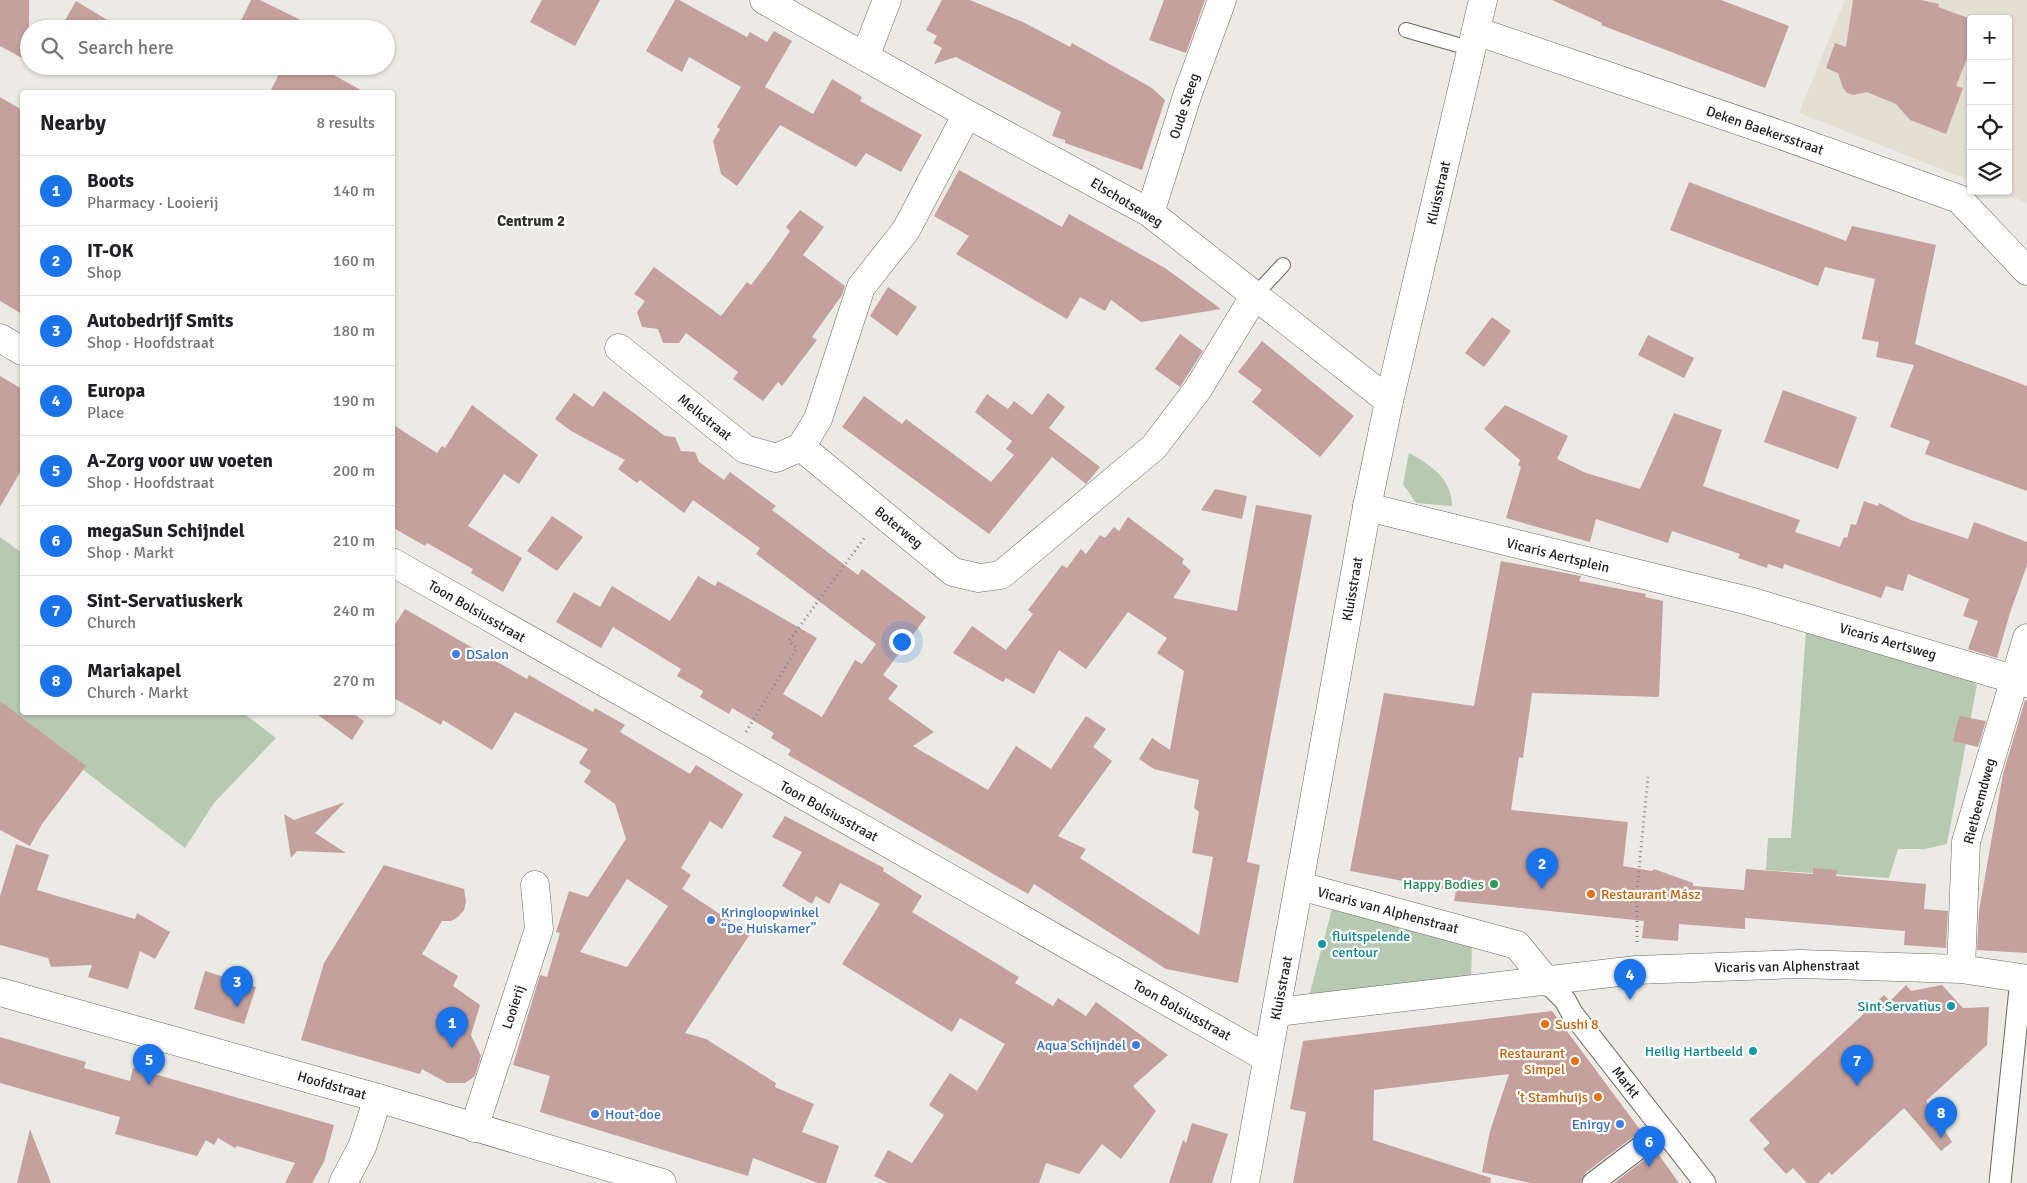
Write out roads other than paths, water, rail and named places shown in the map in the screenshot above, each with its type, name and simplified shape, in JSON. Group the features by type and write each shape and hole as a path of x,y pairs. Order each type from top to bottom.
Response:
{"street":[{"name":"Elschotseweg","path":"764,0 967,114 1150,213 1389,401"},
{"path":"865,57 887,0"},
{"name":"Oude Steeg","path":"1150,213 1188,93 1222,0"},
{"name":"Kluisstraat","path":"1245,1183 1367,507 1389,401 1483,0"},
{"name":"Deken Baekersstraat","path":"1474,40 1778,134 1959,199 2027,270"},
{"path":"801,447 818,419 861,288 906,230 967,114"},
{"name":"Boterweg","path":"801,447 953,572 978,578 1001,575 1154,447 1198,389 1255,295"},
{"path":"0,338 20,350"},
{"name":"Melkstraat","path":"619,348 745,449 776,458 801,447"},
{"name":"Vicaris Aertsplein","path":"1367,507 1749,601"},
{"name":"Toon Bolsiusstraat","path":"395,564 731,756 1267,1058"},
{"name":"Vicaris Aertsweg","path":"1749,601 2020,680"},
{"name":"Rietbeemdweg","path":"1961,968 1966,842 2020,680 2027,638"},
{"name":"Looierij","path":"474,1128 539,929 535,885"},
{"name":"Vicaris van Alphenstraat","path":"1300,886 1516,945 1548,982"},
{"name":"Vicaris van Alphenstraat","path":"1277,1012 1548,982 1636,970 1800,964 1961,968 2024,979"},
{"path":"2000,1183 2024,979"},
{"name":"Markt","path":"1548,982 1565,1000 1572,1013 1705,1183"},
{"name":"Hoofdstraat","path":"0,992 378,1098 662,1183"},
{"path":"343,1183 362,1147 378,1098"},
{"path":"1593,1183 1663,1130"}],"lane":[{"path":"1406,30 1474,40"},
{"path":"1255,295 1283,265"}],"place":[{"name":"DSalon","path":"456,654"},
{"name":"Happy Bodies","path":"1494,884"},
{"name":"IT-OK","path":"1542,889"},
{"name":"Restaurant Mász","path":"1591,894"},
{"name":"Kringloopwinkel “De Huiskamer”","path":"711,920"},
{"name":"fluitspelende centour","path":"1322,944"},
{"name":"Europa","path":"1630,1000"},
{"name":"Sint Servatius","path":"1951,1006"},
{"name":"Autobedrijf Smits","path":"237,1007"},
{"name":"Sushi 8","path":"1545,1024"},
{"name":"Aqua Schijndel","path":"1136,1045"},
{"name":"Boots","path":"452,1048"},
{"name":"Heilig Hartbeeld","path":"1753,1051"},
{"name":"Restaurant Simpel","path":"1575,1061"},
{"name":"A-Zorg voor uw voeten","path":"149,1085"},
{"name":"Sint-Servatiuskerk","path":"1857,1086"},
{"name":"'t Stamhuijs","path":"1598,1097"},
{"name":"Hout-doe","path":"595,1114"},
{"name":"Enirgy","path":"1620,1124"},
{"name":"Mariakapel","path":"1941,1138"},
{"name":"megaSun Schijndel","path":"1649,1167"}],"district":[{"name":"Centrum 2","path":"531,221"}]}
